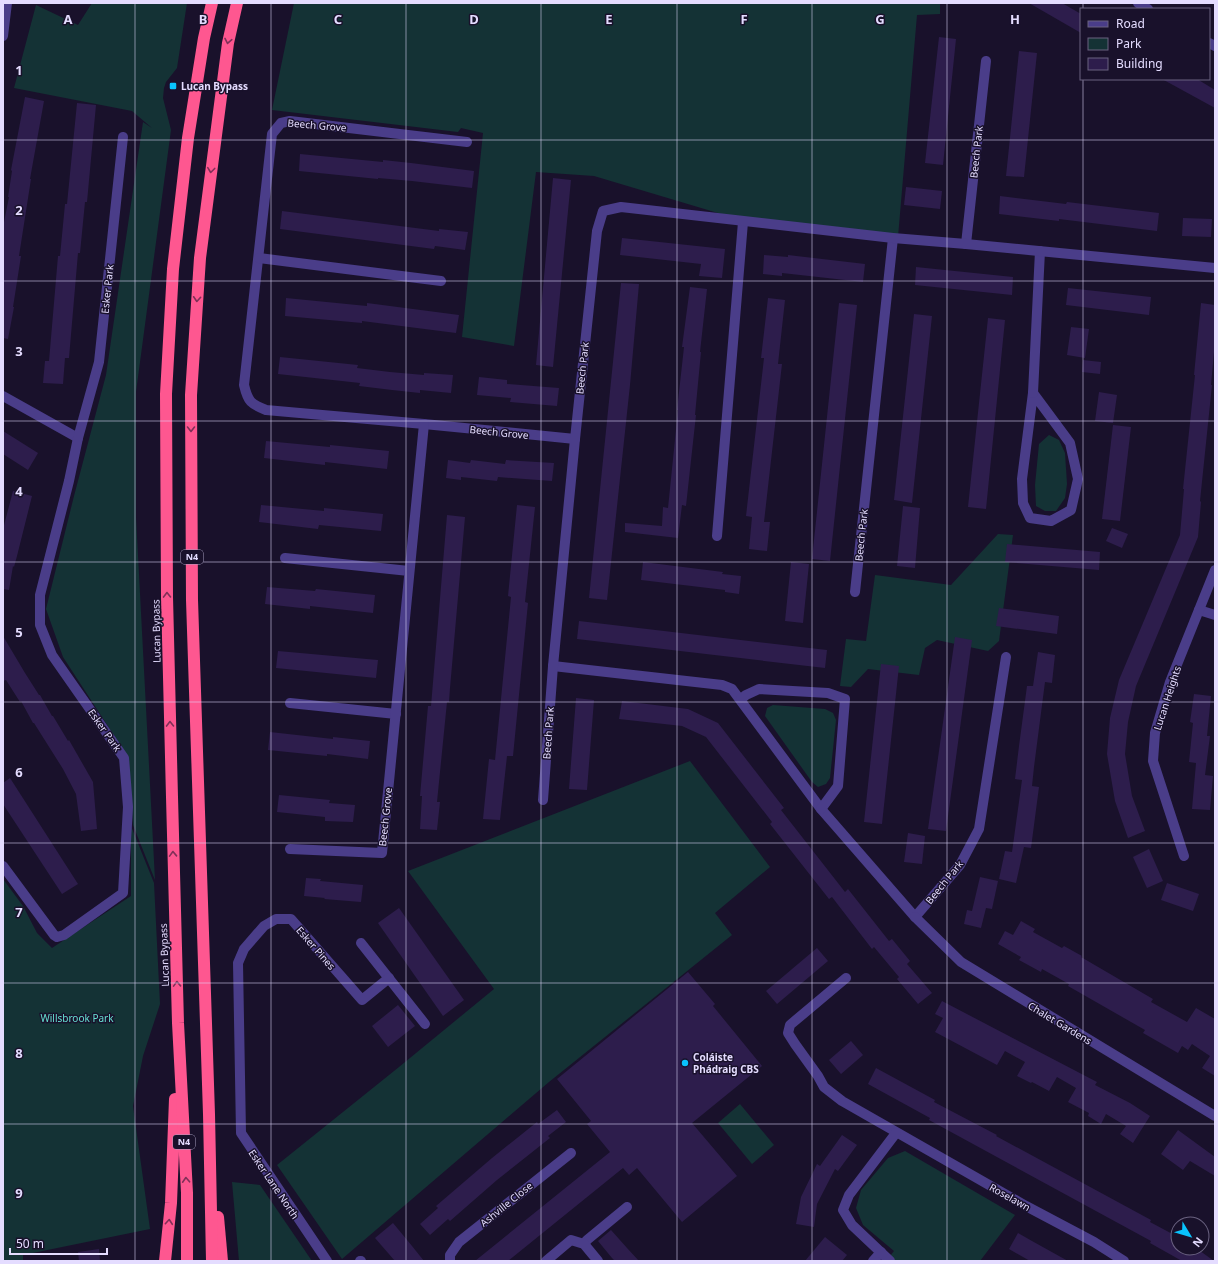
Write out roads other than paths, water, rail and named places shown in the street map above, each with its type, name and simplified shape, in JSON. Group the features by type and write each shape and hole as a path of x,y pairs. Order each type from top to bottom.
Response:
{"highway":[{"name":"Lucan Bypass","path":"187,1261 187,1193 178,1023 167,604 166,394 173,269 188,138 204,38 212,3"},
{"name":"N4","path":"212,1261 209,1114 192,600 191,395 200,258 228,43 237,3"},
{"path":"165,1261 171,1203 178,1023"},
{"path":"209,1114 222,1261"}],"street":[{"path":"3,36 7,3"},
{"name":"Beech Park","path":"966,244 986,61"},
{"name":"Beech Grove","path":"467,142 290,121 281,123 272,134 244,385 247,398 256,406 266,410 575,439"},
{"name":"Esker Park","path":"3,866 57,937 64,935 123,893 128,807 124,758 52,655 40,625 40,595 98,362 123,137"},
{"name":"Beech Park","path":"543,800 553,666 575,439 597,232 603,211 621,207 893,238 1215,268"},
{"path":"717,536 743,222"},
{"name":"Beech Park","path":"855,592 893,238"},
{"path":"1033,393 1070,443 1078,479 1071,510 1051,521 1030,518 1023,503 1022,479 1033,393 1040,251"},
{"path":"259,258 441,281"},
{"path":"3,396 78,438"},
{"name":"Beech Grove","path":"290,849 382,853 424,424"},
{"path":"285,558 409,571"},
{"name":"Lucan Heights","path":"1184,856 1152,760 1155,733 1170,682 1215,570"},
{"path":"1199,610 1215,615"},
{"name":"Beech Park","path":"915,918 960,865 979,829 1006,657"},
{"path":"553,666 722,685 732,689 741,699 821,809 915,918"},
{"path":"741,699 759,689 828,693 845,699 838,786 827,803 821,809"},
{"path":"290,703 396,714"},
{"name":"Chalet Gardens","path":"915,918 961,962 1215,1116"},
{"name":"Esker Pines","path":"240,1100 238,963 244,949 264,926 276,920 291,920 362,1000 389,978"},
{"path":"361,943 425,1024"},
{"name":"Roselawn","path":"846,978 790,1025 788,1033 824,1087 842,1102 1094,1242 1124,1261"},
{"name":"Esker Lane North","path":"240,1100 241,1133 327,1261"},
{"path":"890,1261 852,1225 843,1210 849,1195 896,1133"},
{"name":"Ashville Close","path":"450,1261 450,1255 459,1242 570,1153"},
{"path":"584,1244 627,1207"},
{"path":"546,1261 571,1240 584,1244 598,1261"},
{"path":"873,1261 881,1252"}],"place":[{"name":"Lucan Bypass","path":"173,86"},
{"name":"Coláiste Phádraig CBS","path":"685,1063"}],"park label":[{"name":"Willsbrook Park","path":"77,1018"}]}
